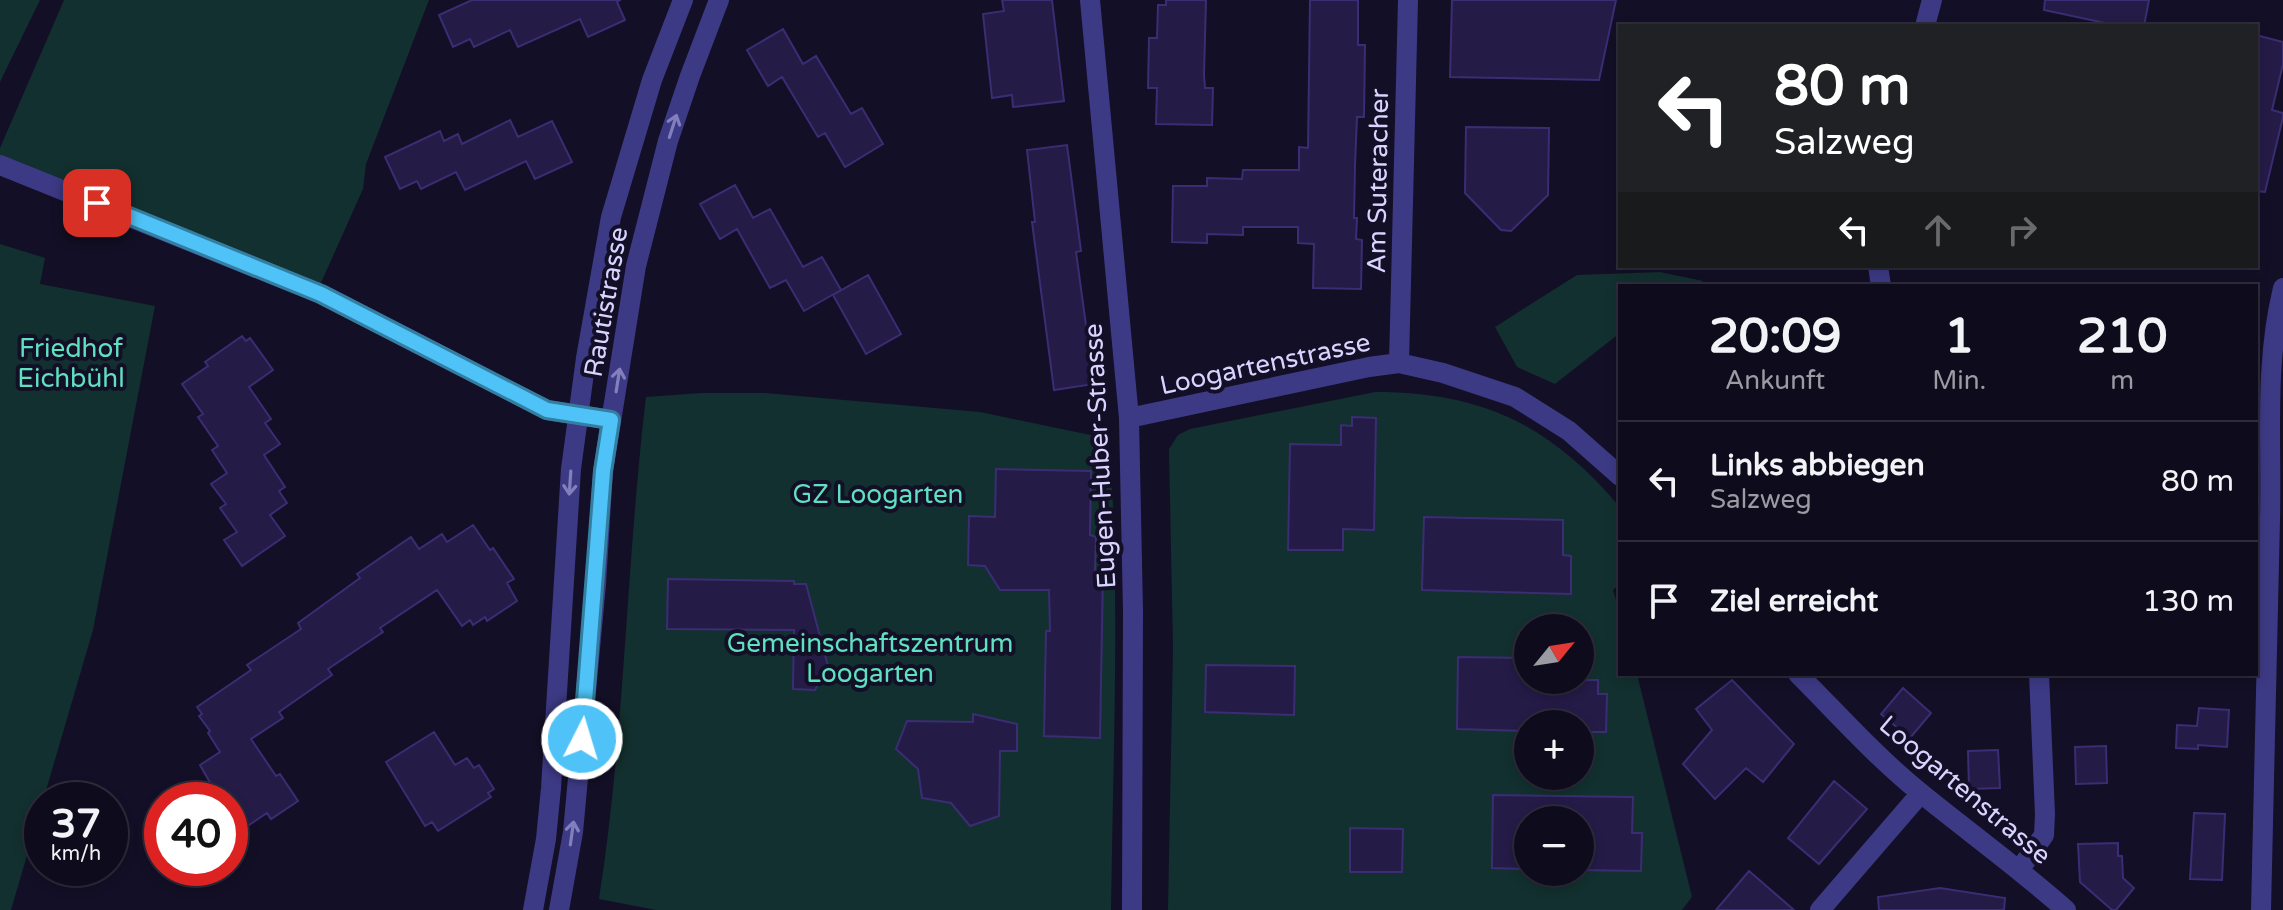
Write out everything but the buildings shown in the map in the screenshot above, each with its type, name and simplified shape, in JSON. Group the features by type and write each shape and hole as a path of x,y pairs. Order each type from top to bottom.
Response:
{"street":[{"name":"Rautistrasse","path":"533,910 546,839 551,788 571,469 578,416 611,217 652,80 683,0"},
{"name":"Rautistrasse","path":"559,910 573,832 603,471 636,266 668,141 719,0"},
{"name":"Eugen-Huber-Strasse","path":"1090,0 1129,418 1133,611 1132,910"},
{"name":"Am Suteracher","path":"1399,363 1408,0"},
{"path":"1926,24 1932,0"},
{"path":"0,165 321,294 547,410 611,420"},
{"path":"2261,910 2270,508 2263,448 2283,288"},
{"name":"Loogartenstrasse","path":"1129,418 1399,363 1443,373 1515,397 1569,431 1618,474"},
{"name":"Loogartenstrasse","path":"1800,676 1874,751 1921,793 2020,869 2066,910"},
{"path":"2020,869 2044,835 2039,676"},
{"path":"1820,910 1921,793"}],"green space":[{"path":"0,0 40,0 0,82"},
{"path":"64,0 429,0 366,164 363,189 320,285 0,156 0,148"},
{"name":"Friedhof Eichbühl","path":"0,244 45,258 40,284 155,306 93,630 48,782 24,782 24,866 11,910 0,910"},
{"path":"1660,272 1703,281 1700,284 1618,284 1618,335 1555,384 1517,367 1495,327 1577,275"},
{"path":"1375,392 1449,398 1482,407 1512,419 1567,454 1618,505 1618,586 1613,590 1618,607 1618,676 1637,676 1692,897 1682,910 1168,910 1173,648 1169,449 1178,435 1190,429"},
{"name":"Gemeinschaftszentrum Loogarten","path":"765,393 980,412 1107,441 1113,506 1115,621 1111,910 656,910 599,899 620,711 646,397"}],"route":[{"path":"97,203 321,294 547,410 611,420 603,471 582,739"}],"park label":[{"name":"GZ Loogarten","path":"878,494"}]}
